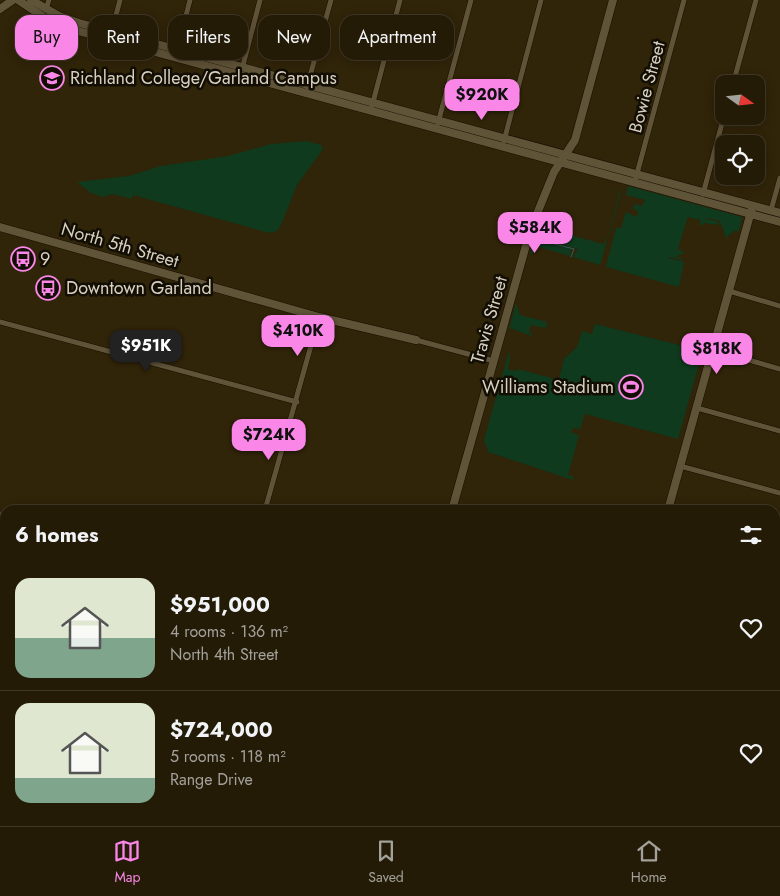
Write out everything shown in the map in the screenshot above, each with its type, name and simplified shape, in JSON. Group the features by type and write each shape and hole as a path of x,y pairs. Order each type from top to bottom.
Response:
{"street":[{"path":"0,10 12,0"},
{"path":"18,0 58,24 88,30"},
{"path":"31,0 66,19 88,27"},
{"path":"46,9 49,0"},
{"path":"116,15 120,0"},
{"path":"186,15 190,0"},
{"path":"241,71 260,0"},
{"path":"307,88 331,0"},
{"path":"372,107 400,0"},
{"path":"437,125 471,0"},
{"path":"504,142 541,0"},
{"name":"Travis Street","path":"453,505 530,231 551,179 575,140 613,0"},
{"name":"Bowie Street","path":"636,178 684,0"},
{"path":"735,75 756,0"},
{"path":"201,60 752,209 780,222"},
{"path":"702,196 722,125"},
{"path":"771,210 780,178"},
{"path":"752,209 771,210 780,213"},
{"path":"669,505 752,209"},
{"name":"North 5th Street","path":"0,227 319,317 494,361"},
{"path":"729,291 780,306"},
{"path":"266,505 297,402 319,317"},
{"path":"0,322 297,402"},
{"path":"713,350 780,369"},
{"path":"697,408 780,431"},
{"path":"680,466 780,493"}],"green space":[{"path":"307,141 321,145 323,149 297,185 281,225 277,231 269,233 133,195 132,199 112,194 103,197 91,193 77,182 129,176 161,166 228,156 271,144"},
{"path":"628,186 742,217 739,231 734,231 726,238 720,221 708,218 702,222 708,219 719,222 718,225 704,223 700,225 700,220 688,217 678,249 685,253 676,256 685,261 668,258 684,262 679,287 606,267 616,228 621,228 626,212 637,217 638,211 633,209 634,204 642,206 645,200 626,195"},
{"path":"620,190 621,192 600,265 573,257 578,249 538,238 538,241 571,249 570,256 539,247 535,247 533,254 530,254 538,226 603,244 607,239"},
{"path":"516,303 520,315 547,322 546,328 531,325 529,333 533,334 532,336 510,328 508,333"},
{"path":"595,324 691,348 688,361 699,364 678,439 585,414 580,429 573,428 571,432 579,435 568,475 574,477 573,480 488,452 484,440 509,351 510,360 507,369 517,371 518,369 559,380 577,396 559,379 564,359 577,347 582,331 592,334"}],"waterway":[{"path":"539,240 574,249 571,257"}],"place":[{"name":"Richland College/Garland Campus","path":"52,78"},
{"name":"9","path":"23,259"},
{"name":"Downtown Garland","path":"48,288"},
{"name":"Williams Stadium","path":"631,387"}]}
